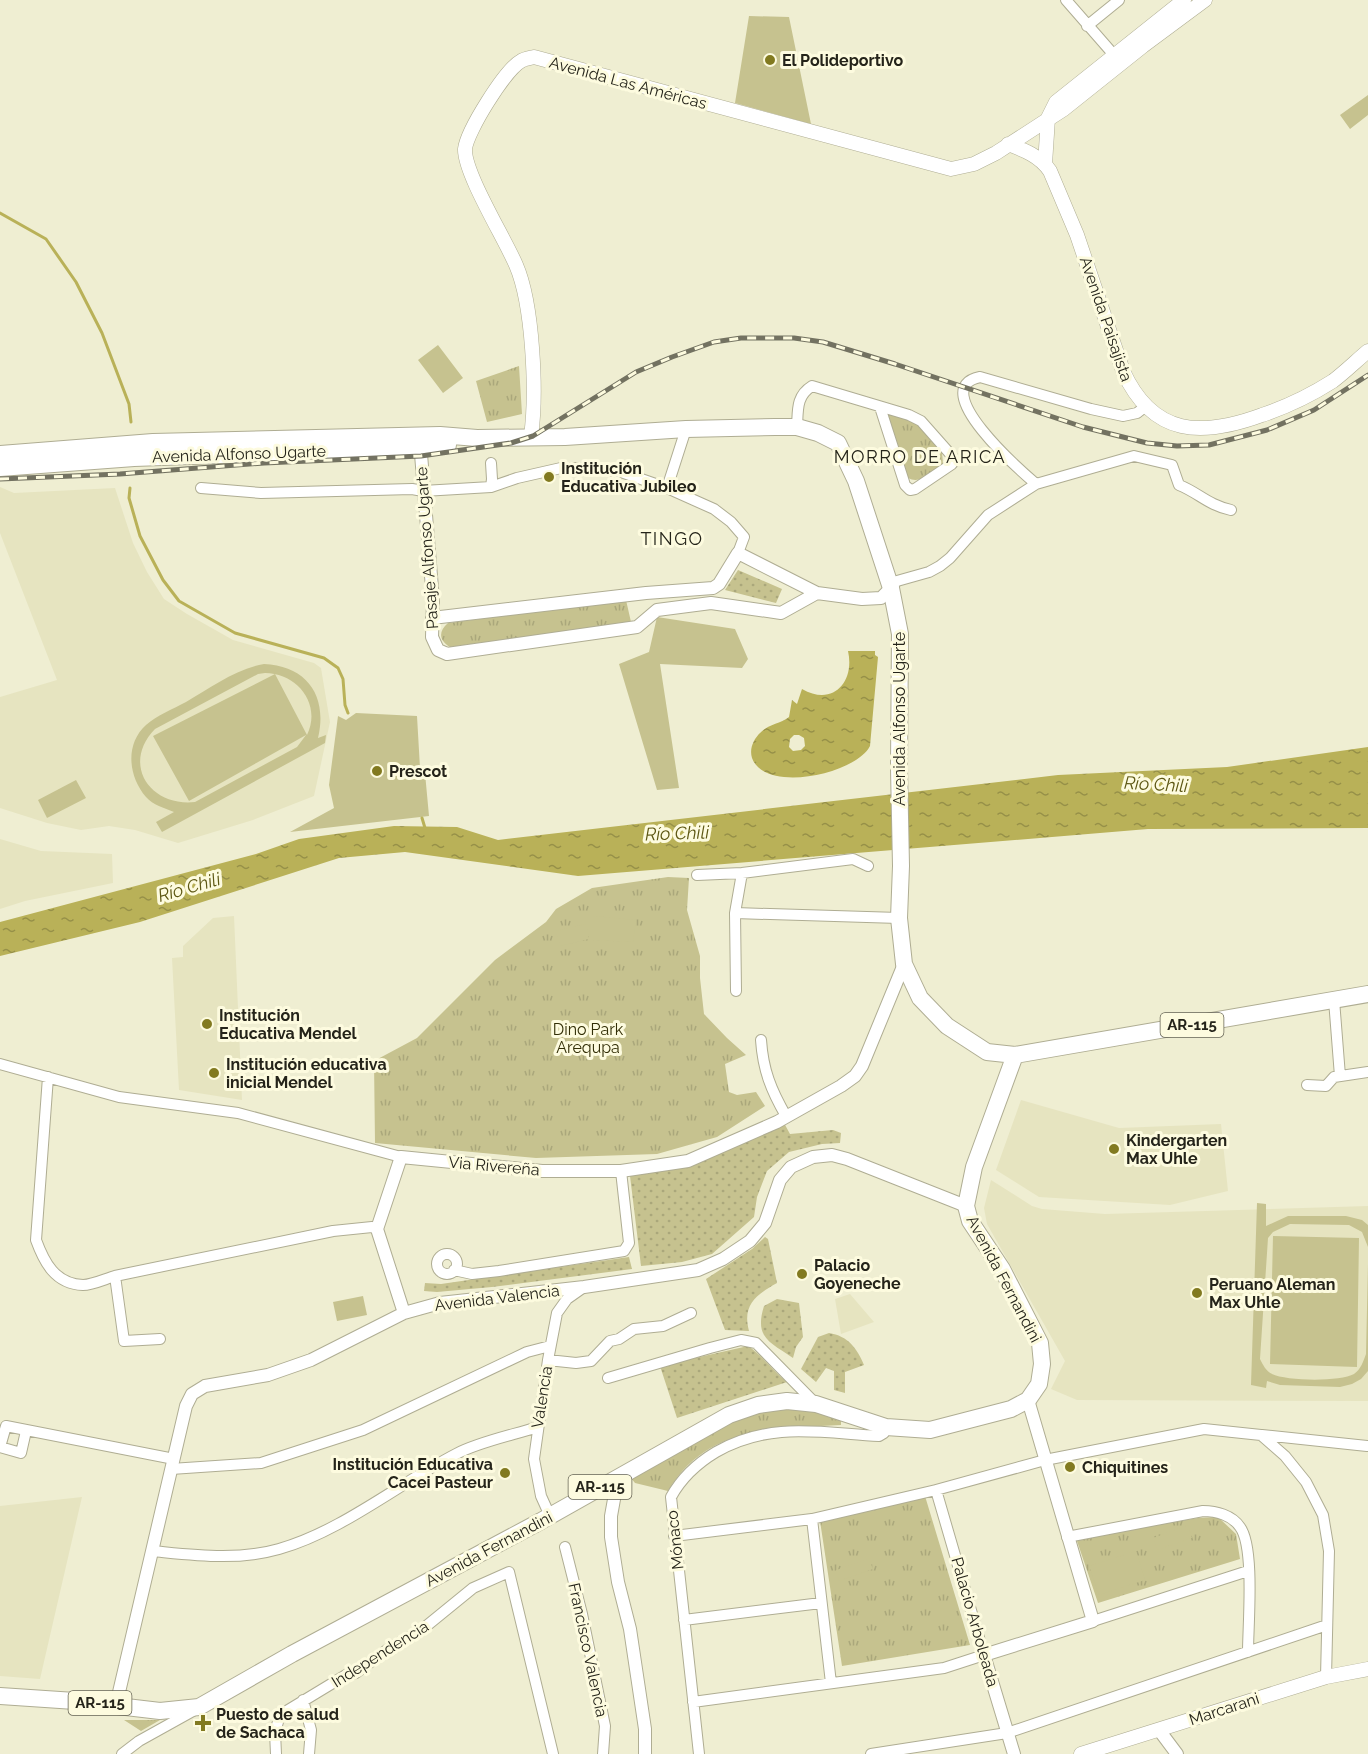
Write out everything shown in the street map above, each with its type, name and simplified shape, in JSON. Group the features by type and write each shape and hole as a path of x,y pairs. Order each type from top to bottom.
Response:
{"main road":[{"name":"Avenida Las Américas","path":"1048,118 1056,102 1184,0"},
{"name":"Avenida Las Américas","path":"531,436 534,398 528,308 517,266 471,173 465,150 473,124 509,72 520,62 534,57 951,170 974,164 1065,109 1205,0"},
{"path":"1045,164 1048,118"},
{"path":"1008,144 1029,153 1045,164"},
{"name":"Avenida Paisajista","path":"1045,164 1055,180 1077,235 1131,389 1159,417 1194,429 1214,429 1238,424 1282,408 1332,381 1368,351"},
{"name":"Avenida Alfonso Ugarte","path":"0,454 420,442 440,435 477,438 686,429 797,427 818,433 838,443 856,481 891,588 900,634 901,866 899,918 904,964 920,998 947,1026 987,1052 1015,1054"},
{"name":"Avenida Alfonso Ugarte","path":"0,468 128,451"},
{"name":"AR-115","path":"1015,1054 1052,1050 1368,994"},
{"name":"Avenida Fernandini","path":"0,1696 116,1705 160,1712 199,1707 292,1654 550,1516 729,1415 758,1405 787,1401 816,1404 886,1427 930,1430 1011,1409 1028,1400 1039,1384 1042,1364 1040,1343 1002,1269 970,1221 966,1206 974,1167 1015,1054"},
{"name":"Marcarani","path":"1081,1754 1326,1677 1368,1669"}],"street":[{"path":"1066,0 1114,55"},
{"path":"1087,26 1119,0"},
{"path":"1036,484 1002,454 975,421 964,399 965,388 970,380 980,377 1123,416 1137,412 1146,406"},
{"path":"797,427 800,398 803,392 812,386 909,415 921,422 952,456 952,464 915,489 910,489 905,485 880,407"},
{"path":"667,488 686,429"},
{"name":"Pasaje Alfonso Ugarte","path":"420,442 433,600 432,637 438,650 447,654 465,655 637,627 652,614"},
{"path":"738,553 817,593 862,599 881,598 897,581 929,572 940,566 988,515 1036,484 1134,456 1172,465 1179,484 1215,507 1231,510"},
{"path":"491,463 491,487"},
{"path":"201,488 261,493 412,489 423,491 491,487 561,468 594,468 621,471 714,509 731,522 744,537 738,553 719,584 713,588 646,593 432,618"},
{"path":"711,603 713,588"},
{"path":"646,593 652,614 657,610 711,603 781,613 817,593"},
{"path":"697,875 742,873 853,859 868,866"},
{"path":"736,991 735,913 742,873"},
{"path":"735,913 899,918"},
{"name":"Via Rivereña","path":"0,1064 119,1097 238,1113 401,1157 542,1171 621,1171 688,1161 786,1116 855,1076 862,1066 904,964"},
{"path":"1335,1000 1340,1076"},
{"path":"761,1040 762,1062 772,1091 786,1116"},
{"path":"1306,1085 1326,1086 1334,1077 1368,1072"},
{"path":"48,1077 36,1240 43,1261 59,1278 83,1285 115,1276 333,1231 372,1227 377,1229"},
{"name":"Avenida Valencia","path":"116,1705 186,1406 192,1394 205,1386 268,1375 311,1360 404,1313 440,1303 584,1287 698,1270 723,1259 750,1241 765,1223 780,1180 791,1167 813,1157 832,1155 847,1159 966,1206"},
{"path":"401,1157 377,1229 404,1313"},
{"path":"454,1270 472,1274 490,1272 624,1251 629,1243 621,1171"},
{"path":"115,1276 124,1341 160,1339"},
{"name":"Valencia","path":"550,1516 541,1497 534,1459 550,1346 557,1313 567,1299 584,1287"},
{"path":"548,1360 576,1363 591,1361 610,1341 619,1339 634,1329 663,1326 691,1313"},
{"path":"608,1378 741,1340 756,1343 816,1404"},
{"path":"26,1431 172,1464 261,1463 363,1430 527,1352 550,1346"},
{"path":"1028,1400 1092,1621"},
{"path":"152,1551 203,1556 244,1556 278,1549 319,1534 458,1453 538,1427"},
{"name":"Mónaco","path":"699,1754 671,1497 680,1481 700,1462 729,1445 756,1435 794,1430 879,1436 886,1427"},
{"path":"674,1536 812,1519 936,1490 1045,1460 1204,1429 1367,1446"},
{"path":"1262,1436 1285,1456 1306,1482 1323,1515 1329,1551 1326,1677"},
{"path":"618,1477 611,1537 618,1582 630,1629 645,1729 645,1754"},
{"name":"Palacio Arboleada","path":"936,1490 1014,1754"},
{"path":"1066,1537 1203,1511 1220,1512 1240,1526 1248,1550 1248,1652"},
{"path":"812,1519 831,1683"},
{"name":"Francisco Valencia","path":"565,1546 582,1614 605,1726 603,1754"},
{"path":"693,1702 944,1668 1248,1571"},
{"name":"Independencia","path":"276,1754 275,1732 280,1715 346,1675 356,1673 388,1649 419,1632 473,1588 509,1572 553,1754"},
{"path":"684,1620 821,1603"},
{"path":"871,1754 1007,1733 1327,1625"},
{"path":"303,1700 311,1730 309,1754"},
{"path":"122,1754 139,1740 199,1707"},
{"path":"1159,1730 1177,1754"}],"shaded area":[{"path":"0,487 14,493 115,488 133,543 164,599 233,640 314,663 321,668 330,722 314,796 253,820 178,843 135,830 109,826 81,830 47,823 0,808 0,697 57,680 0,533"},
{"path":"0,839 41,851 112,854 113,883 25,901 0,909"},
{"name":"Institución Educativa Mendel","path":"234,916 242,1100 179,1090 172,958 183,957 183,946 213,918"},
{"name":"Kindergarten Max Uhle","path":"1021,1100 1119,1128 1221,1124 1228,1191 1170,1205 1039,1197 996,1170"},
{"name":"Peruano Aleman Max Uhle","path":"991,1180 1032,1206 1042,1209 1105,1214 1368,1206 1368,1401 1077,1400 1051,1389 1065,1361 987,1224 984,1208"},
{"path":"850,1294 874,1322 841,1334 835,1299"},
{"path":"82,1497 40,1679 0,1676 0,1506"}],"green space":[{"name":"El Polideportivo","path":"749,16 789,17 811,124 735,103"},
{"path":"1368,95 1368,115 1350,129 1340,115"},
{"path":"438,345 463,378 443,393 418,360"},
{"path":"519,366 522,414 487,422 476,381"},
{"path":"892,414 917,423 942,453 943,464 918,480 908,478 887,416"},
{"path":"738,570 782,589 776,603 725,590"},
{"path":"626,600 631,622 450,647 441,636 448,623"},
{"path":"657,617 735,629 748,659 742,668 660,664 679,788 657,790 619,664 649,652"},
{"path":"264,664 279,666 303,677 317,697 320,709 318,738 326,735 325,743 162,832 156,822 174,812 149,800 135,780 131,760 139,733 160,715 254,666","holes":["258,674 275,674 153,736 189,801 306,735 297,747 195,802 179,802 165,798 145,780 141,769 141,756 145,742 155,729","275,674 287,678 304,692 311,712 311,723 307,735"]},
{"name":"Prescot","path":"356,713 417,716 420,768 425,773 429,816 290,832 334,808 329,785 338,716 346,720"},
{"path":"76,780 86,798 47,818 38,800"},
{"name":"Dino Park Arequpa","path":"668,877 689,878 687,910 700,956 704,1014 746,1055 725,1064 729,1092 737,1095 756,1092 765,1106 717,1137 657,1154 536,1158 375,1143 374,1061 417,1038 495,960 546,922 556,909 592,888"},
{"path":"593,916 636,920 633,942 593,940"},
{"path":"586,924 589,939 560,946 556,931"},
{"path":"784,1123 790,1134 833,1130 841,1133 840,1143 822,1144 789,1152 767,1171 757,1197 754,1217 712,1254 682,1262 641,1266 630,1176 692,1165"},
{"path":"1257,1203 1266,1204 1266,1226 1288,1216 1346,1216 1362,1220 1368,1225 1368,1247 1362,1232 1349,1225 1290,1224 1273,1232 1268,1238 1260,1359 1270,1373 1289,1378 1313,1380 1347,1377 1354,1374 1362,1365 1366,1354 1368,1264 1368,1371 1361,1379 1340,1387 1280,1385 1267,1381 1266,1388 1251,1385"},
{"path":"1273,1236 1359,1238 1357,1367 1270,1364"},
{"path":"765,1237 768,1239 777,1283 752,1302 747,1314 749,1331 725,1330 706,1279 752,1249"},
{"path":"629,1257 632,1269 492,1287 424,1291 425,1283 441,1284"},
{"path":"363,1296 367,1315 337,1321 333,1302"},
{"path":"777,1299 799,1303 803,1337 796,1347 793,1358 766,1338 761,1325 764,1306"},
{"path":"829,1333 847,1340 864,1365 845,1372 845,1393 834,1390 834,1371 826,1368 816,1382 801,1369 818,1337"},
{"path":"748,1346 787,1382 677,1418 660,1366"},
{"path":"772,1408 814,1410 841,1416 841,1425 767,1430 722,1442 702,1453 684,1469 668,1491 635,1483 631,1478 727,1421"},
{"path":"925,1496 970,1645 842,1666 820,1521"},
{"path":"1218,1517 1236,1534 1240,1559 1098,1603 1076,1538 1198,1518"},
{"path":"1188,1525 1192,1538 1157,1550 1153,1538"},
{"path":"1136,1551 1145,1580 1099,1595 1089,1566"},
{"path":"869,1559 873,1569 839,1581 836,1570"},
{"path":"124,1720 160,1720 141,1731"}],"water":[{"path":"848,651 875,651 878,657 870,746 861,756 847,765 811,776 774,775 760,769 751,754 758,735 763,730 789,717 792,700 797,704 802,689 823,695 839,688 845,681 849,662","holes":["794,735 804,738 805,746 801,750 793,751 789,747 790,739"]},
{"name":"Río Chili","path":"1368,747 1368,828 1148,829 578,876 405,852 339,858 140,922 0,956 0,922 256,854 299,839 394,826 457,827 498,840 1058,775 1227,767"}],"waterway":[{"path":"0,213 46,239 76,282 102,333 129,404 131,422"},
{"path":"130,488 129,498 140,536 163,580 179,601 235,633 324,658 338,668 343,679 345,705 348,713"},
{"path":"422,818 425,828"}],"railway":[{"path":"0,479 421,456 511,443 533,436 636,372 714,342 741,338 794,338 823,342 1083,427 1147,443 1177,446 1209,445 1267,430 1314,410 1368,375"}],"place":[{"name":"El Polideportivo","path":"770,60"},
{"name":"Institución Educativa Jubileo","path":"549,477"},
{"name":"Prescot","path":"377,771"},
{"name":"Institución Educativa Mendel","path":"207,1024"},
{"name":"Institución educativa inicial Mendel","path":"214,1073"},
{"name":"Kindergarten Max Uhle","path":"1114,1149"},
{"name":"Palacio Goyeneche","path":"802,1274"},
{"name":"Peruano Aleman Max Uhle","path":"1197,1293"},
{"name":"Chiquitines","path":"1070,1467"},
{"name":"Institución Educativa Cacei Pasteur","path":"505,1473"},
{"name":"Puesto de salud de Sachaca","path":"203,1723"}],"district":[{"name":"MORRO DE ARICA","path":"920,456"},
{"name":"TINGO","path":"672,538"}]}
